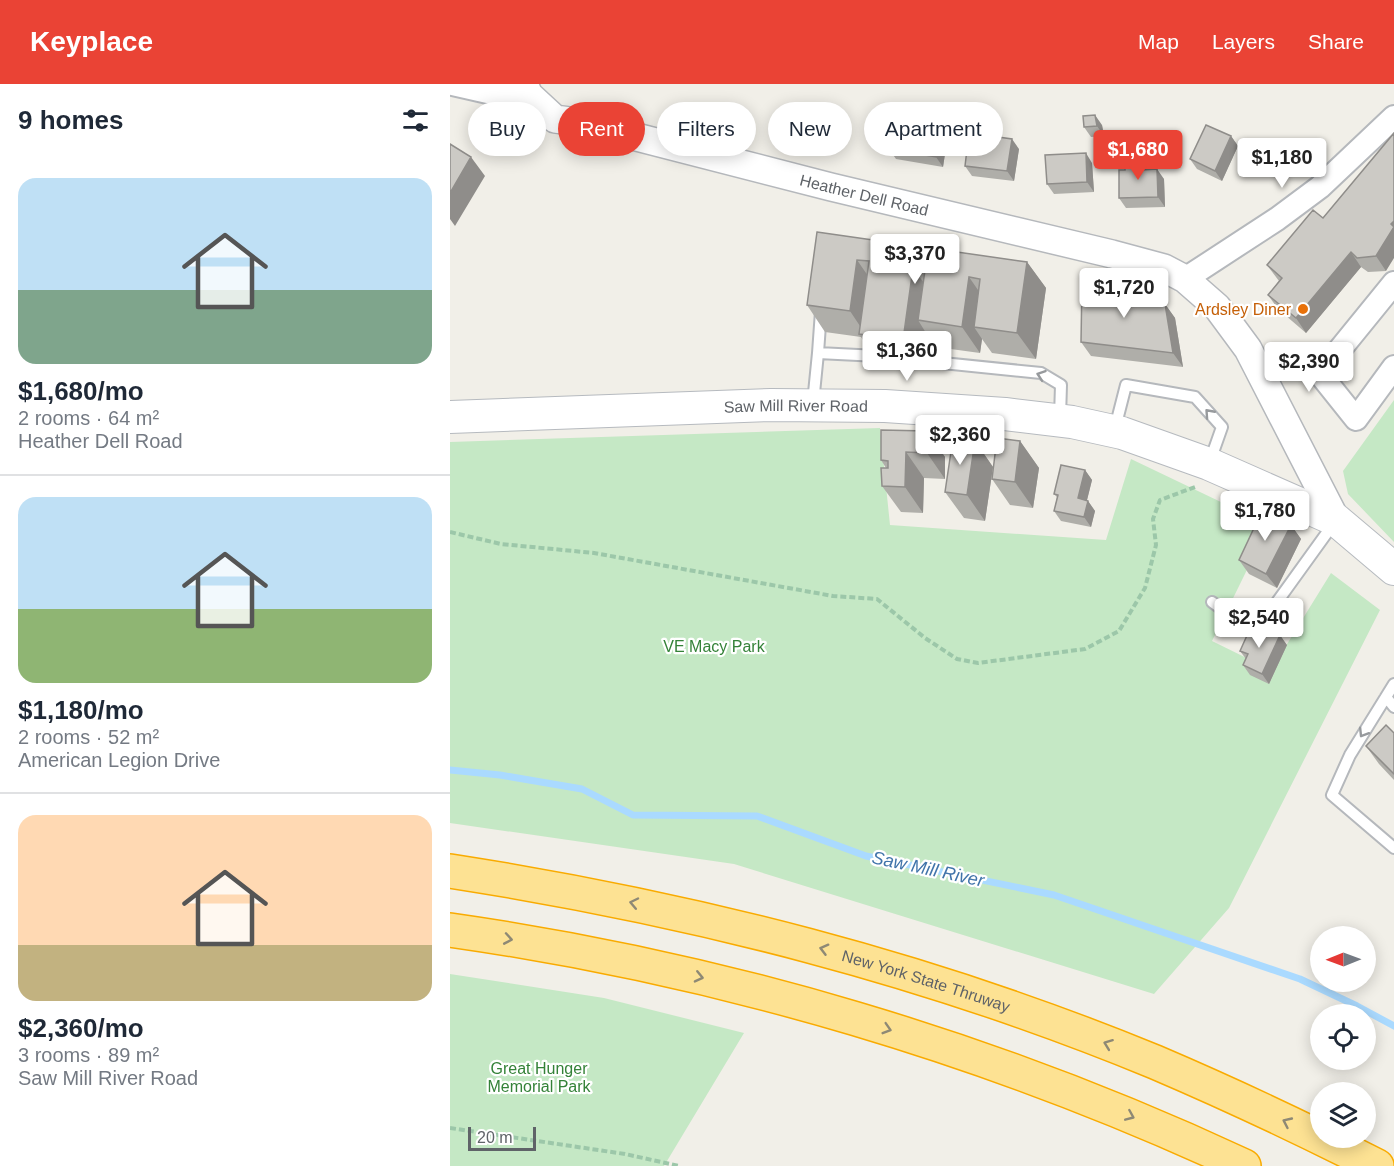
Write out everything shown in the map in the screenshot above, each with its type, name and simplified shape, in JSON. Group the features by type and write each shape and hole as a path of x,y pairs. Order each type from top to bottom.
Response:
{"highway":[{"name":"New York State Thruway","path":"450,871 610,898 689,915 848,956 924,979 1068,1028 1155,1063 1304,1130 1377,1166"},
{"path":"450,930 564,949 712,980 881,1027 1036,1078 1157,1127 1244,1166"}],"main road":[{"name":"Saw Mill River Road","path":"450,417 813,405 885,406 1005,414 1060,421 1114,432 1219,468 1336,520 1394,569"}],"street":[{"path":"452,84 501,95 532,88"},
{"name":"Heather Dell Road","path":"532,88 578,122 831,187 1112,254 1164,268 1185,279 1217,307 1248,349 1336,520"},
{"path":"1185,279 1320,187 1394,117"},
{"path":"1394,284 1320,374 1356,419 1394,367"}],"lane":[{"path":"813,405 822,297"},
{"path":"818,353 878,356"},
{"path":"922,362 1041,373 1061,385 1060,421"},
{"path":"1114,432 1126,385 1195,397 1222,427 1219,468"},
{"path":"1212,602 1234,618 1259,616 1272,609 1336,520"},
{"path":"1394,684 1350,755 1332,795 1394,848"},
{"path":"1386,697 1394,707"}],"path":[{"path":"450,532 501,544 594,553 833,596 877,599 925,638 957,658 978,663 1085,649 1119,631 1144,588 1156,545 1153,519 1161,500 1219,468"},
{"path":"450,1128 625,1154 679,1166"}],"green space":[{"path":"1394,400 1394,542 1348,494 1343,471"},
{"name":"VE Macy Park","path":"880,428 890,525 1106,540 1131,459 1269,525 1212,641 1271,670 1331,573 1380,610 1229,908 1154,994 734,864 450,823 450,442"},
{"name":"Great Hunger Memorial Park","path":"450,974 604,998 744,1033 664,1166 450,1166"}],"building":[{"path":"1095,115 1097,126 1084,127 1083,116"},
{"path":"1206,125 1231,136 1215,171 1190,159"},
{"path":"1394,133 1394,221 1391,224 1394,227 1376,256 1357,258 1351,252 1296,318 1268,295 1282,278 1267,265 1313,210 1323,218"},
{"path":"1003,138 1012,139 1007,171 965,166 966,156 1003,156"},
{"path":"450,144 471,157 450,193"},
{"path":"1086,153 1087,182 1047,184 1045,155"},
{"path":"1141,158 1142,170 1157,169 1158,197 1119,198 1119,170 1125,170 1125,159"},
{"path":"817,232 1027,262 1017,333 974,327 980,279 969,277 962,327 918,320 925,270 913,268 903,340 859,334 869,261 857,260 850,311 807,305"},
{"path":"1082,282 1132,288 1165,304 1173,353 1081,342"},
{"path":"881,430 927,431 927,453 906,452 905,487 882,486 881,468 888,468 888,461 881,460"},
{"path":"953,438 975,441 967,495 945,492"},
{"path":"997,438 1020,441 1015,482 992,479"},
{"path":"1061,465 1085,470 1078,498 1088,501 1084,517 1054,511 1058,495 1054,494"},
{"path":"1262,511 1291,525 1266,574 1239,560"},
{"path":"1261,627 1280,635 1262,674 1243,665 1248,654 1240,651 1249,631 1257,634"},
{"path":"1386,725 1394,733 1394,774 1366,746"}],"waterway":[{"name":"Saw Mill River","path":"450,770 500,775 582,789 633,815 757,816 866,856 1054,895 1300,979 1394,1026"}],"place":[{"name":"Ardsley Diner","path":"1303,309"}]}
